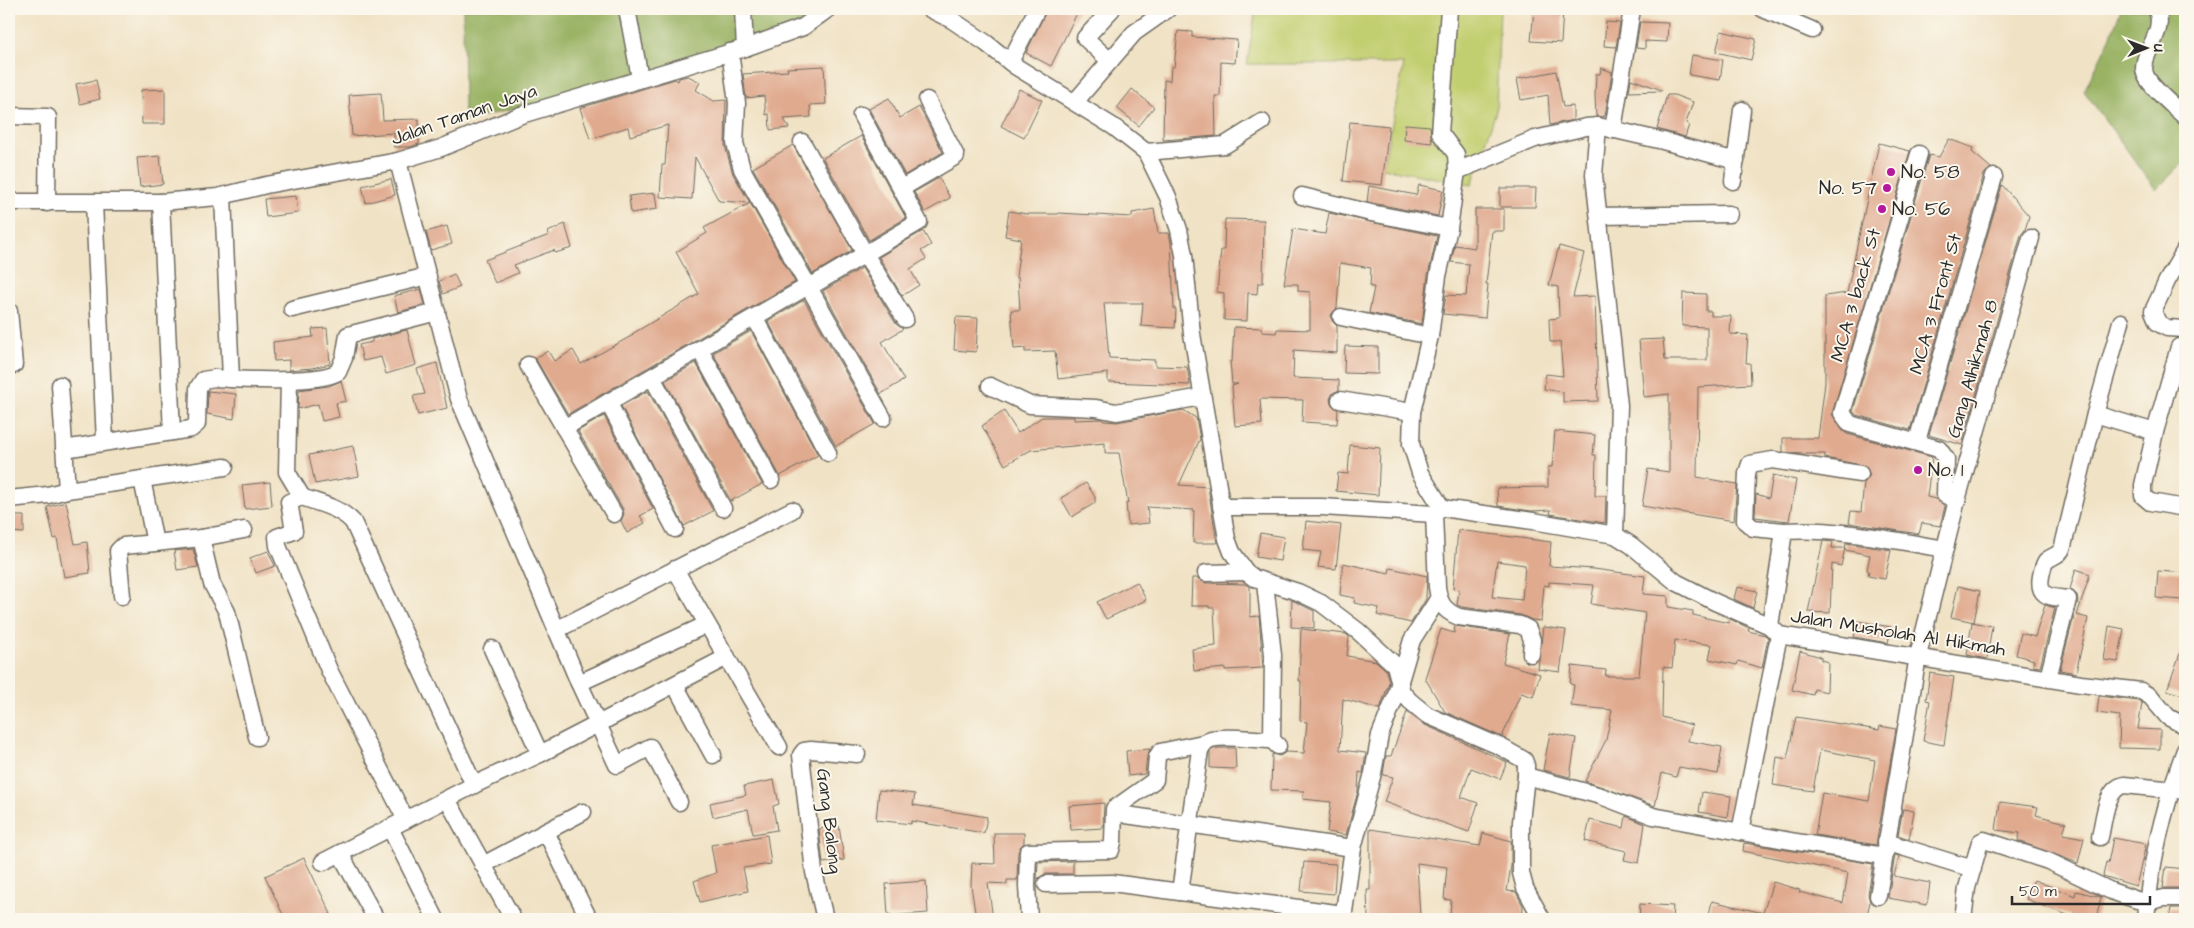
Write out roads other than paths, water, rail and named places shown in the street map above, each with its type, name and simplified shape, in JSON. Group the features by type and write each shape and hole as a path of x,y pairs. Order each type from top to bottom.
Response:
{"street":[{"path":"627,9 640,78"},
{"path":"743,9 737,50 735,143 742,169 883,418"},
{"name":"Jalan Taman Jaya","path":"9,202 161,202 223,196 266,185 398,161 441,148 521,115 737,50 803,27 828,9"},
{"path":"930,9 952,20 1010,62 1114,127 1146,152 1174,212 1179,230 1184,255 1192,334 1202,398 1227,539 1232,552 1246,572 1265,583 1298,592 1321,603 1358,631 1396,665 1402,692 1427,715 1520,756 1526,765 1521,822 1521,873 1524,888 1542,919"},
{"path":"1010,62 1037,9"},
{"path":"1110,61 1085,38 1112,9"},
{"path":"1075,102 1134,33 1168,9"},
{"path":"1449,9 1440,132 1456,154 1457,171 1449,228 1438,276 1430,336 1412,412 1411,444 1420,473 1438,511 1438,599 1442,607 1450,614 1459,617 1520,625 1528,629 1532,640 1531,654"},
{"path":"1615,535 1619,405 1594,175 1632,9"},
{"path":"1762,9 1812,30"},
{"path":"2156,9 2160,21 2144,66 2146,77 2185,117"},
{"path":"902,188 956,156 956,152 926,100"},
{"path":"1733,180 1742,110"},
{"path":"9,116 48,117 47,203"},
{"path":"564,428 920,222 862,116"},
{"path":"1146,152 1225,145 1262,122"},
{"path":"1457,171 1535,138 1578,128 1605,128 1663,141 1736,161"},
{"path":"802,142 865,254 905,319"},
{"name":"MCA 3 back St","path":"1917,442 1850,424 1844,419 1842,414 1919,154"},
{"path":"398,161 459,398 579,684 617,765 650,747 679,802"},
{"name":"MCA 3 Front St","path":"1917,442 1994,177"},
{"path":"223,196 231,379"},
{"path":"1302,196 1370,214 1449,228"},
{"path":"161,202 172,432"},
{"path":"94,203 105,442"},
{"path":"1599,216 1729,214"},
{"name":"Gang Alhikmah 8","path":"1878,896 1918,656 1957,500 2031,238"},
{"path":"2185,250 2167,281 2153,311 2158,323 2167,328 2185,329"},
{"path":"292,309 428,276"},
{"path":"9,311 14,365"},
{"path":"64,449 191,429 196,424 198,388 203,380 215,378 289,380 328,376 338,372 344,358 348,335 437,312"},
{"path":"1341,317 1430,336"},
{"path":"754,318 828,452"},
{"path":"2048,678 2068,599 2050,596 2041,592 2039,586 2043,567 2047,561 2061,552 2095,414 2121,322"},
{"path":"2179,348 2155,432 2143,485 2143,496 2150,502 2185,508"},
{"path":"700,350 771,480"},
{"path":"528,365 614,514"},
{"path":"652,376 723,508"},
{"path":"289,380 287,472 302,497"},
{"path":"60,385 67,490"},
{"path":"990,386 1030,405 1096,408 1116,412 1202,398"},
{"path":"1340,400 1412,412"},
{"path":"608,402 675,529"},
{"path":"2095,414 2155,432"},
{"path":"1917,442 1936,447 1943,453 1946,459 1945,495 1957,500"},
{"path":"1860,474 1773,460 1758,461 1750,464 1745,522 1753,528 1784,531 1805,530 1862,536 1945,549"},
{"path":"9,499 48,495 67,490 225,467"},
{"path":"142,479 155,543"},
{"path":"406,820 329,670 278,546 277,537 294,532 288,502 302,497 322,503 346,514 353,522 474,786"},
{"name":"Jalan Musholah Al Hikmah","path":"1221,507 1322,506 1438,511 1533,520 1615,535 1631,545 1676,582 1774,630 2048,678 2141,691 2151,697 2168,717 2185,726"},
{"path":"556,630 792,510"},
{"path":"122,596 118,551 123,546 201,538 244,530"},
{"path":"1740,832 1774,630 1784,531"},
{"path":"201,538 212,584 227,612 257,737"},
{"path":"675,569 779,746"},
{"path":"1206,573 1246,572"},
{"path":"1029,919 1027,886 1028,852 1111,850 1114,809 1155,780 1160,752 1219,738 1275,743 1273,654 1265,583"},
{"path":"1046,884 1112,883 1343,917 1353,848 1373,773 1380,734 1395,698 1412,640 1438,599"},
{"path":"579,684 699,628"},
{"path":"492,649 540,754"},
{"path":"323,862 540,754 727,657"},
{"path":"674,684 713,755"},
{"path":"1180,892 1191,826 1200,750 1203,743"},
{"name":"Gang Balong","path":"825,919 814,872 801,755 804,751 811,750 857,754"},
{"path":"2146,919 2154,857 2178,790 2185,750"},
{"path":"1526,776 1601,796 1653,816 1740,832 1885,849 1973,869"},
{"path":"2100,837 2110,798 2114,790 2119,786 2178,790"},
{"path":"447,799 513,919"},
{"path":"483,865 583,812"},
{"path":"1126,815 1191,826 1353,848"},
{"path":"390,828 436,919"},
{"path":"546,832 588,919"},
{"path":"1963,919 1968,888 1980,842 1990,840 2056,864 2111,891 2147,902 2164,898 2185,898"},
{"path":"340,853 376,919"}],"place":[{"name":"No. 58","path":"1891,172"},
{"name":"No. 57","path":"1887,188"},
{"name":"No. 56","path":"1882,209"},
{"name":"No. 1","path":"1918,470"}]}
